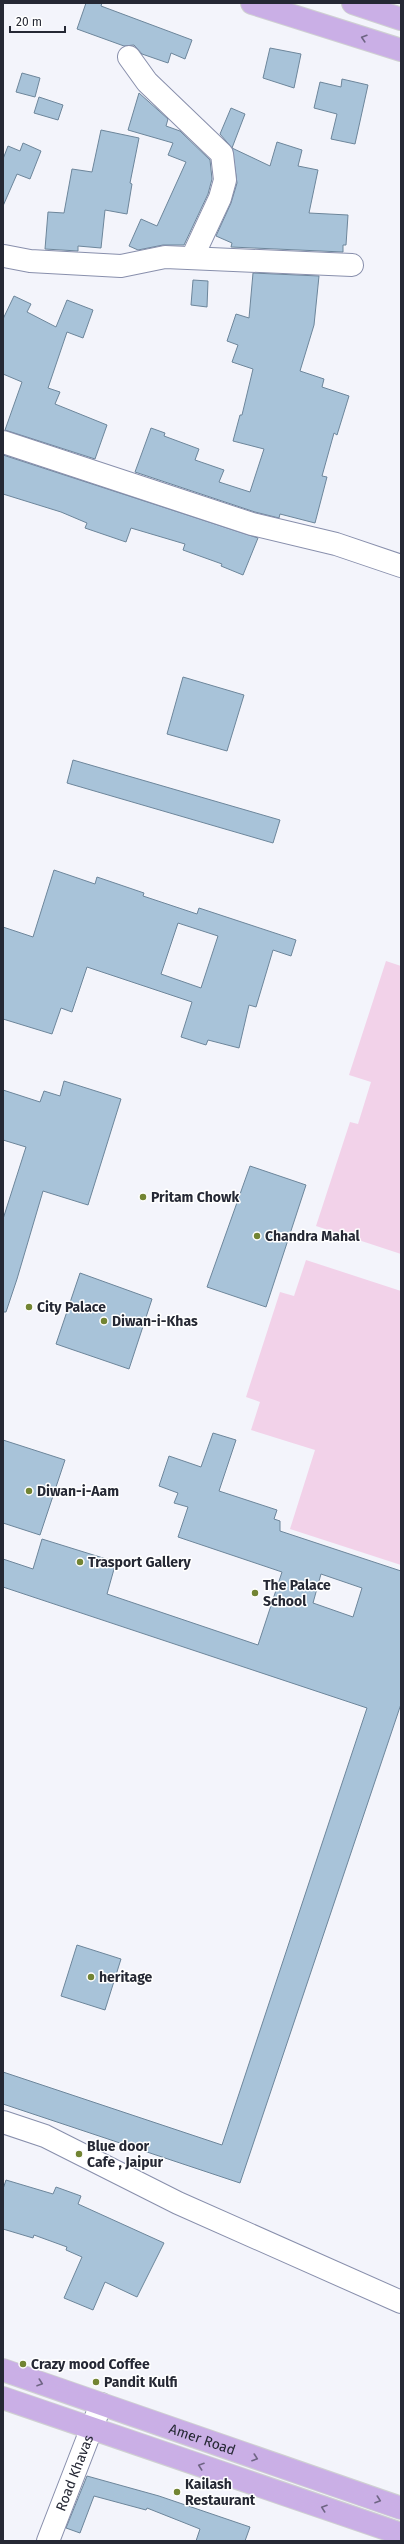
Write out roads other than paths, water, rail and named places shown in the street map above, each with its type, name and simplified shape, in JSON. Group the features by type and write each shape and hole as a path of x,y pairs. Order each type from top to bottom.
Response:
{"main road":[{"path":"252,3 401,50"},
{"path":"353,3 401,19"},
{"name":"Amer Road","path":"3,2370 401,2508"},
{"name":"Amer Road","path":"3,2398 401,2534"}],"street":[{"path":"129,57 147,82 222,154 225,180 220,198 192,258"},
{"path":"4,256 30,261 122,266 165,257 352,265"},
{"path":"3,442 252,524 336,544 401,566"},
{"path":"3,2122 45,2136 178,2203 401,2302"},
{"name":"Road Khavas","path":"48,2541 101,2404"}],"place":[{"name":"Pritam Chowk","path":"143,1197"},
{"name":"Chandra Mahal","path":"257,1236"},
{"name":"City Palace","path":"29,1307"},
{"name":"Diwan-i-Khas","path":"104,1321"},
{"name":"Diwan-i-Aam","path":"29,1491"},
{"name":"Trasport Gallery","path":"80,1562"},
{"name":"The Palace School","path":"255,1593"},
{"name":"heritage","path":"91,1977"},
{"name":"Blue door Cafe , Jaipur","path":"79,2154"},
{"name":"Crazy mood Coffee","path":"23,2364"},
{"name":"Pandit Kulfi","path":"96,2382"},
{"name":"Kailash Restaurant","path":"177,2492"}]}
